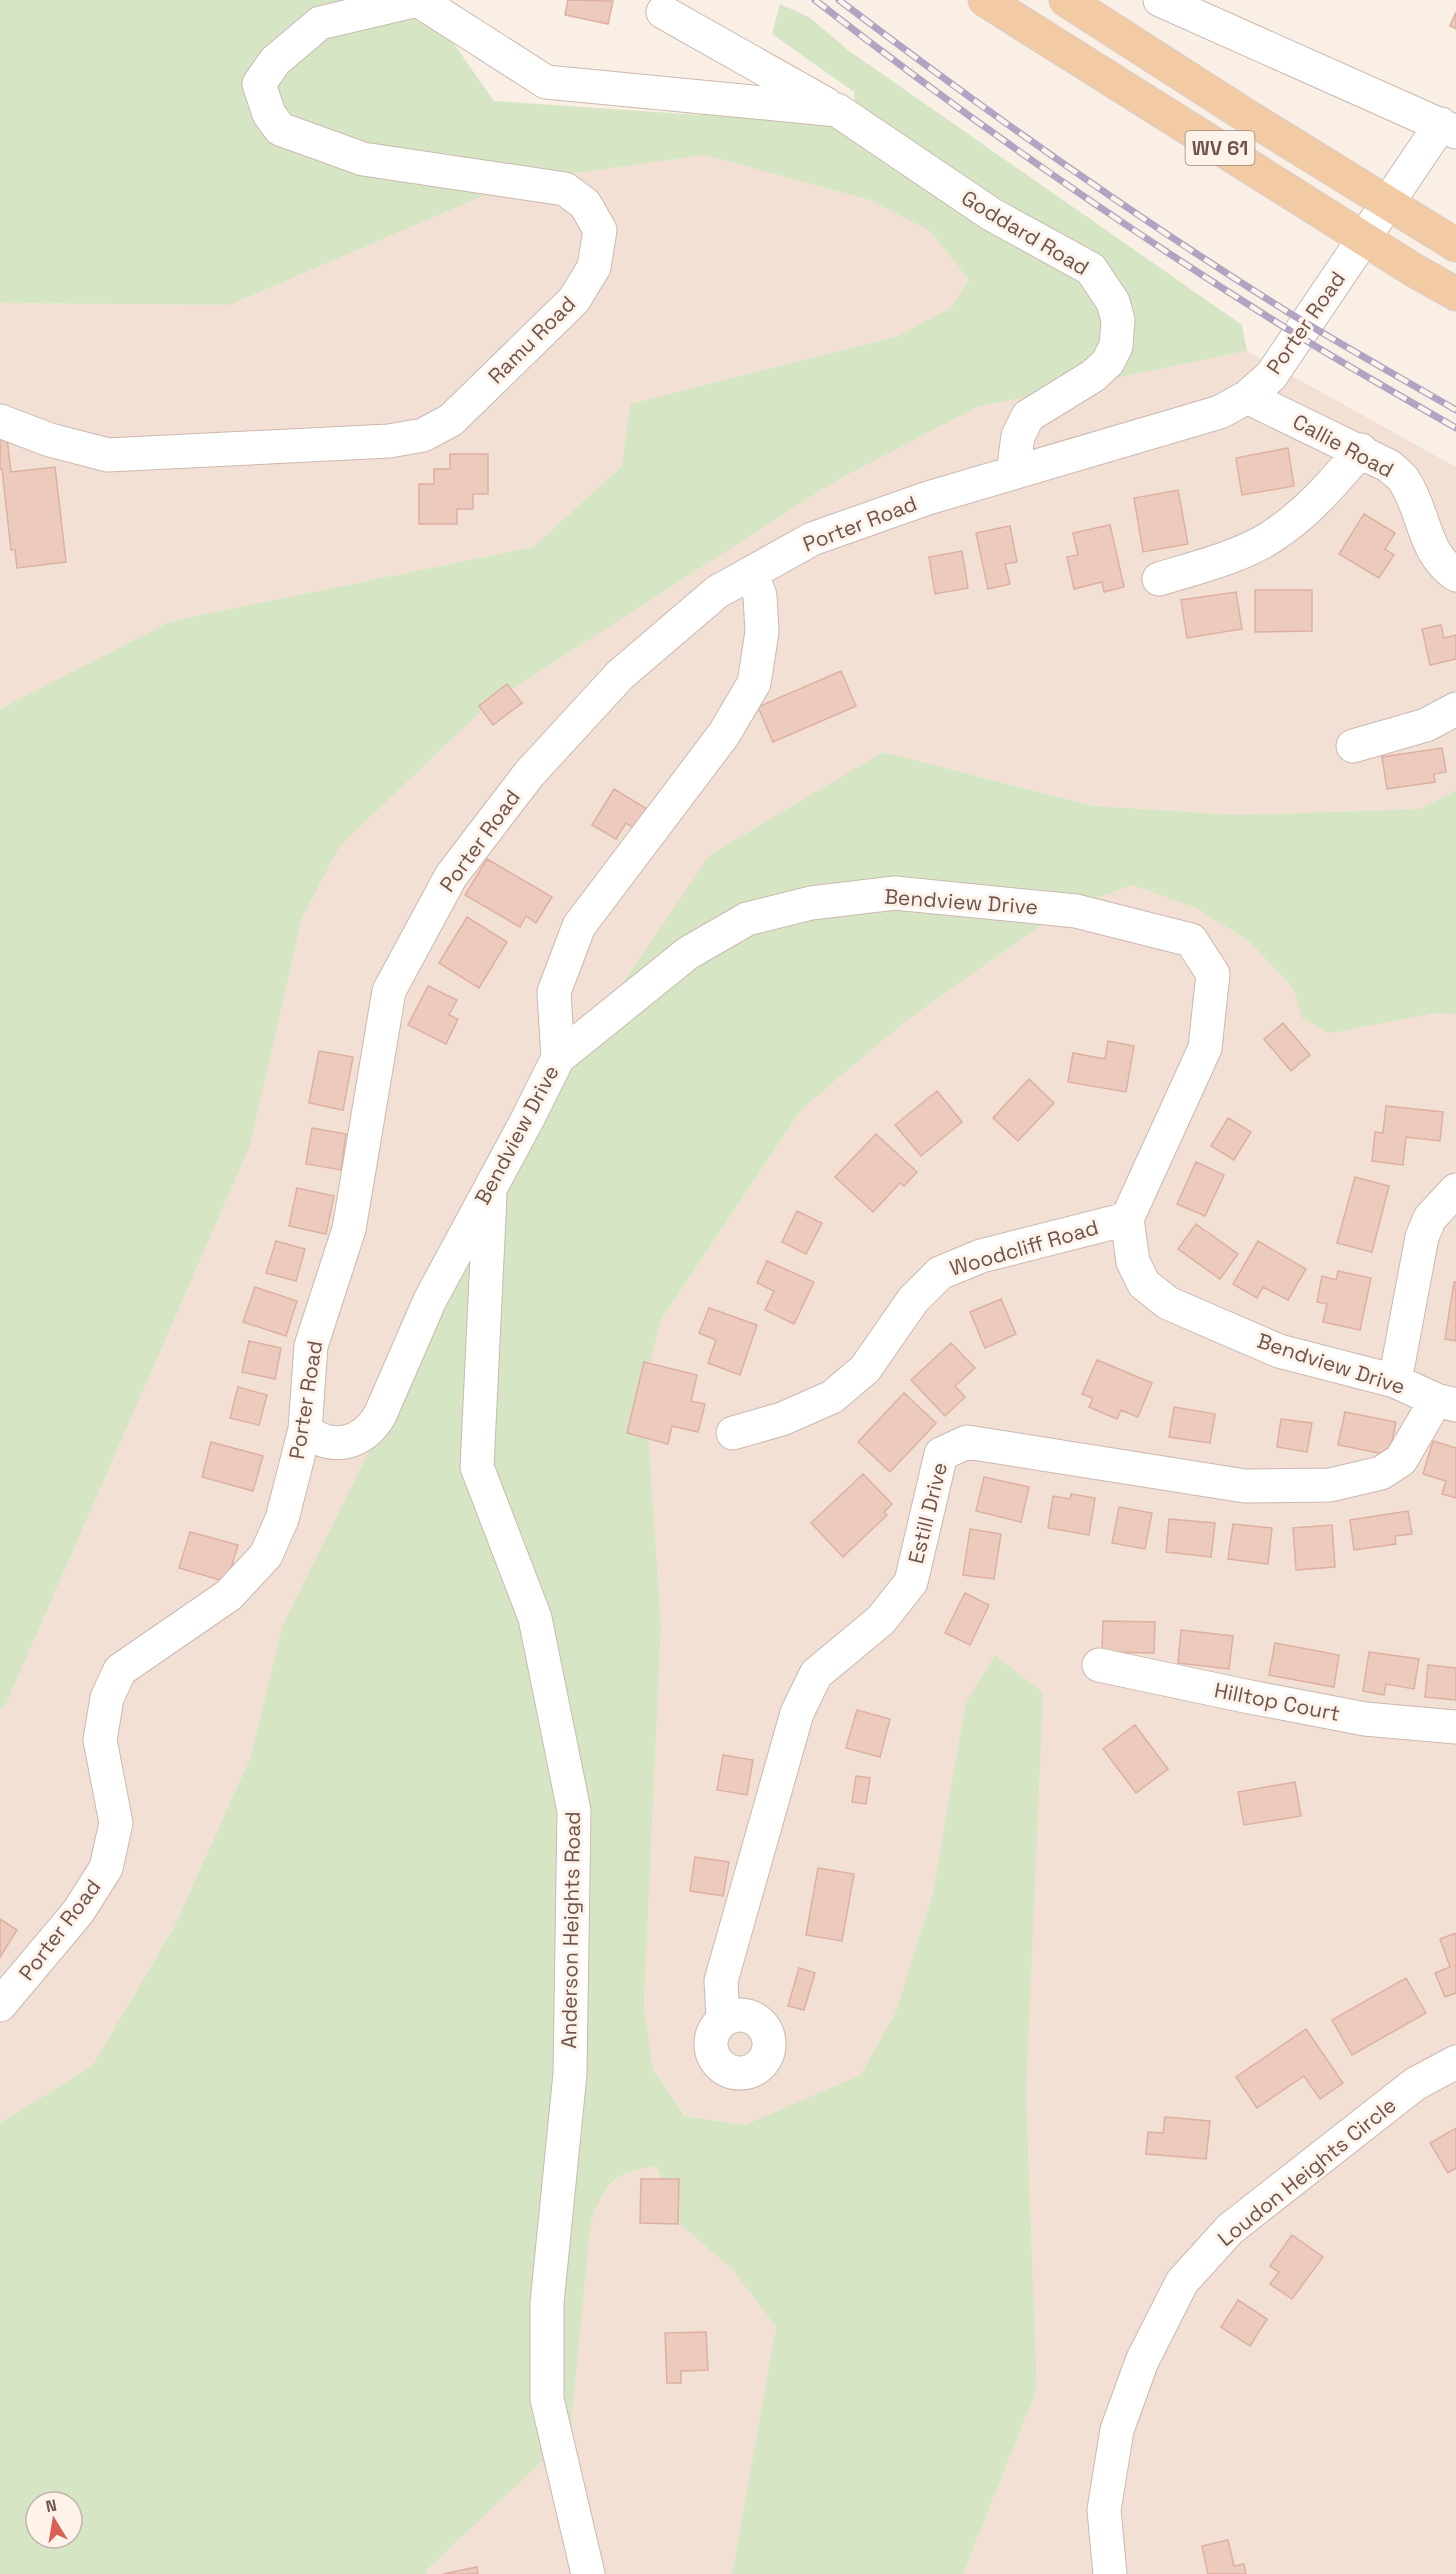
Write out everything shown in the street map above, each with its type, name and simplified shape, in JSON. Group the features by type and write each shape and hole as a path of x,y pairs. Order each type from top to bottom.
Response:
{"main road":[{"name":"WV 61","path":"985,0 1364,239 1456,294"},
{"name":"WV 61","path":"1066,0 1456,245"}],"street":[{"name":"Goddard Road","path":"418,0 546,82 837,110"},
{"name":"Ramu Road","path":"0,421 50,440 108,455 389,441 423,435 451,420 574,300 594,267 600,230 585,204 565,189 363,159 280,129 269,114 260,84 275,61 321,22 418,0"},
{"path":"1160,0 1201,8 1451,125"},
{"name":"Goddard Road","path":"663,12 837,110 991,214 1091,269 1113,302 1118,320 1116,346 1108,362 1093,376 1028,416 1018,436 1013,472"},
{"name":"Porter Road","path":"0,2005 78,1912 106,1868 116,1823 100,1740 107,1698 120,1670 229,1595 266,1555 282,1519 304,1430 311,1346 349,1229 390,991 451,876 529,774 620,675 717,592 812,539 1013,472 1220,412 1247,397 1271,376 1388,204 1451,125"},
{"name":"Callie Road","path":"1247,397 1361,450 1389,466 1405,481 1430,545 1444,567 1456,575"},
{"path":"1159,579 1221,559 1269,538 1299,517 1361,450"},
{"path":"558,1058 554,992 579,926 724,734 754,683 762,632 760,596 752,573"},
{"path":"1353,746 1426,725 1456,709"},
{"name":"Bendview Drive","path":"304,1430 316,1439 329,1443 349,1441 371,1429 430,1300 558,1058 688,953 747,919 811,903 895,893 1076,911 1191,940 1213,974 1205,1048 1127,1219 1133,1262 1144,1284 1167,1303 1279,1351 1395,1382 1446,1402"},
{"name":"Anderson Heights Road","path":"490,1186 477,1467 535,1618 574,1811 570,2074 547,2303 547,2399 588,2574"},
{"path":"1395,1382 1422,1238 1430,1218 1456,1190"},
{"name":"Woodcliff Road","path":"733,1433 782,1419 832,1397 865,1369 913,1300 939,1273 981,1256 1127,1219"},
{"name":"Estill Drive","path":"723,2020 721,1981 796,1713 816,1674 881,1620 910,1582 941,1454 967,1443 1245,1486 1330,1485 1381,1473 1401,1460 1446,1402"},
{"name":"Hilltop Court","path":"1099,1665 1365,1719 1456,1727"},
{"name":"Loudon Heights Circle","path":"1110,2574 1104,2510 1117,2430 1142,2361 1182,2282 1230,2229 1415,2084 1456,2062"}],"shaded area":[{"path":"704,155 870,200 930,231 969,280 952,307 898,336 630,404 622,466 533,547 171,621 0,709 0,303 230,305 515,182"},
{"path":"1247,351 1456,467 1456,791 1419,809 1237,815 1095,806 883,752 282,1627 251,1756 173,1929 92,2066 0,2123 0,1712 7,1702 250,1146 302,918 340,846 489,704 834,482 977,407"},
{"path":"1132,885 1196,908 1250,942 1293,988 1302,1018 1456,1014 1456,2574 963,2574 1037,2389 1026,2091 965,1705 933,1893 896,2011 861,2076 745,2125 686,2116 653,2069 644,2006 661,1625 645,1386 660,1322 802,1109 906,1021 1057,914"},
{"path":"656,2166 680,2224 732,2269 776,2327 732,2574 426,2574 428,2569 570,2435 591,2221 602,2192 625,2172"}],"green space":[{"path":"0,0 423,0 494,101 701,115 732,114 765,120 855,125 854,92 772,34 780,4 809,17 848,50 1242,325 1247,351 977,407 834,482 489,704 340,846 302,918 250,1146 7,1702 0,1712 0,709 171,621 533,547 622,466 630,404 898,336 952,307 969,280 930,231 870,200 704,155 515,182 230,305 0,303"},
{"path":"883,752 1095,806 1237,815 1419,809 1456,791 1456,1014 1430,1014 1330,1033 1302,1018 1293,988 1250,942 1196,908 1132,885 1057,914 906,1021 802,1109 660,1322 645,1386 661,1625 644,2006 653,2069 685,2116 745,2125 861,2075 896,2011 933,1893 965,1705 995,1655 1043,1693 1026,2091 1037,2389 963,2574 732,2574 776,2327 732,2269 680,2224 656,2166 630,2172 613,2181 602,2196 591,2221 570,2435 428,2569 426,2574 0,2574 0,2123 92,2066 173,1929 251,1756 282,1627 545,1097 710,855"}],"building":[{"path":"568,0 613,1 608,24 565,15"},
{"path":"1456,12 1456,29 1450,26"},
{"path":"7,438 11,472 55,467 66,562 17,568 15,550 11,550 2,469 0,469 0,439"},
{"path":"1288,448 1294,486 1242,495 1236,458"},
{"path":"450,454 488,454 488,494 473,494 473,509 457,509 457,524 419,524 419,484 434,484 434,469 450,469"},
{"path":"1178,490 1188,544 1143,552 1134,498"},
{"path":"1364,514 1395,533 1385,549 1394,555 1379,578 1339,554"},
{"path":"1110,525 1124,587 1104,592 1102,582 1074,589 1067,557 1078,555 1073,533"},
{"path":"1010,526 1017,562 1005,564 1010,584 988,589 976,533"},
{"path":"962,551 968,588 935,594 929,557"},
{"path":"1255,590 1312,590 1312,631 1255,632"},
{"path":"1236,592 1242,629 1187,638 1181,600"},
{"path":"1441,625 1444,638 1456,635 1456,659 1430,665 1422,629"},
{"path":"841,671 856,706 773,742 758,707"},
{"path":"507,684 522,703 493,725 479,706"},
{"path":"1442,748 1446,772 1434,774 1435,782 1387,789 1382,757"},
{"path":"614,789 647,809 635,829 626,823 616,839 592,825"},
{"path":"487,859 552,897 536,923 526,916 520,927 465,895"},
{"path":"467,917 507,942 479,988 439,963"},
{"path":"428,986 457,1000 449,1015 458,1019 446,1044 408,1025"},
{"path":"1283,1023 1310,1055 1291,1071 1264,1039"},
{"path":"1108,1041 1134,1046 1126,1092 1068,1082 1073,1053 1105,1059"},
{"path":"319,1051 353,1057 343,1110 309,1103"},
{"path":"1029,1079 1054,1103 1018,1141 993,1118"},
{"path":"937,1091 962,1122 921,1156 895,1125"},
{"path":"1386,1106 1443,1112 1440,1141 1406,1137 1403,1165 1372,1161 1375,1132 1383,1133"},
{"path":"1228,1118 1251,1132 1234,1160 1211,1146"},
{"path":"312,1128 346,1134 341,1170 306,1164"},
{"path":"876,1134 917,1172 904,1186 900,1183 873,1212 835,1177"},
{"path":"1196,1162 1224,1175 1205,1216 1177,1204"},
{"path":"1355,1177 1389,1186 1372,1252 1337,1243"},
{"path":"297,1188 334,1196 326,1234 289,1226"},
{"path":"797,1211 822,1223 806,1254 782,1242"},
{"path":"1196,1224 1238,1254 1220,1279 1178,1249"},
{"path":"276,1241 305,1249 296,1281 266,1273"},
{"path":"1258,1241 1306,1269 1288,1300 1263,1287 1257,1298 1233,1284"},
{"path":"767,1261 814,1282 794,1324 765,1310 774,1291 757,1283"},
{"path":"1338,1271 1371,1278 1360,1330 1323,1322 1327,1304 1317,1302 1322,1276 1336,1280"},
{"path":"1454,1282 1456,1282 1456,1341 1445,1339"},
{"path":"255,1287 297,1301 286,1336 243,1322"},
{"path":"1001,1299 1016,1334 985,1348 970,1312"},
{"path":"709,1308 757,1325 740,1375 708,1363 716,1340 699,1333"},
{"path":"249,1341 281,1348 275,1379 242,1372"},
{"path":"951,1343 975,1368 955,1386 965,1397 945,1416 911,1380"},
{"path":"1097,1360 1152,1383 1138,1417 1121,1410 1117,1419 1089,1407 1093,1398 1082,1394"},
{"path":"644,1362 697,1375 691,1401 705,1404 698,1432 672,1426 668,1444 627,1433"},
{"path":"238,1387 267,1395 259,1425 230,1418"},
{"path":"904,1393 936,1423 890,1472 858,1442"},
{"path":"1174,1407 1215,1414 1210,1443 1169,1437"},
{"path":"1345,1412 1396,1422 1389,1455 1338,1445"},
{"path":"1281,1419 1312,1423 1307,1452 1277,1447"},
{"path":"1433,1441 1456,1448 1456,1498 1442,1494 1446,1481 1423,1474"},
{"path":"211,1442 263,1456 253,1491 202,1477"},
{"path":"863,1474 892,1504 884,1512 887,1515 843,1557 811,1523"},
{"path":"984,1477 1029,1487 1021,1522 976,1511"},
{"path":"1071,1494 1095,1498 1089,1535 1048,1528 1053,1496 1070,1499"},
{"path":"1119,1507 1152,1513 1145,1549 1112,1543"},
{"path":"1408,1511 1412,1534 1395,1536 1396,1544 1354,1550 1350,1520"},
{"path":"1169,1519 1215,1523 1211,1557 1166,1552"},
{"path":"1233,1524 1272,1528 1268,1564 1228,1559"},
{"path":"1332,1525 1335,1567 1296,1570 1293,1528"},
{"path":"970,1529 1001,1534 994,1579 963,1575"},
{"path":"190,1532 238,1545 227,1582 179,1568"},
{"path":"965,1593 989,1605 970,1645 945,1633"},
{"path":"1103,1621 1155,1622 1154,1653 1102,1652"},
{"path":"1181,1630 1233,1636 1229,1669 1178,1663"},
{"path":"1275,1643 1339,1655 1334,1687 1269,1675"},
{"path":"1369,1652 1419,1659 1414,1689 1386,1684 1384,1695 1363,1691"},
{"path":"1428,1665 1456,1668 1456,1700 1425,1697"},
{"path":"857,1710 890,1719 880,1757 846,1748"},
{"path":"1135,1725 1168,1769 1136,1793 1103,1749"},
{"path":"723,1755 753,1760 747,1795 717,1790"},
{"path":"856,1776 870,1778 866,1804 852,1802"},
{"path":"1295,1782 1301,1816 1244,1825 1238,1792"},
{"path":"695,1857 729,1862 723,1896 690,1891"},
{"path":"818,1868 854,1874 842,1941 806,1935"},
{"path":"0,1919 17,1930 0,1957"},
{"path":"1456,1933 1456,1993 1445,1997 1435,1973 1450,1967 1440,1939"},
{"path":"799,1968 815,1973 804,2010 788,2006"},
{"path":"1406,1978 1426,2013 1352,2055 1332,2020"},
{"path":"1306,2029 1343,2083 1320,2099 1304,2076 1257,2108 1236,2077"},
{"path":"1165,2117 1210,2121 1206,2159 1146,2154 1148,2132 1163,2133"},
{"path":"1456,2128 1456,2168 1448,2173 1430,2143"},
{"path":"641,2179 679,2179 678,2224 640,2223"},
{"path":"1292,2235 1323,2257 1292,2299 1270,2284 1279,2272 1270,2266"},
{"path":"1238,2300 1267,2319 1250,2346 1221,2327"},
{"path":"706,2332 708,2370 681,2371 681,2383 667,2383 665,2333"},
{"path":"1228,2540 1234,2566 1244,2564 1246,2574 1208,2574 1202,2546"},
{"path":"477,2567 478,2574 443,2574"}],"railway":[{"path":"815,0 1045,170 1163,250 1305,340 1456,428"},
{"path":"839,0 1005,123 1175,240 1291,314 1456,410"}]}
